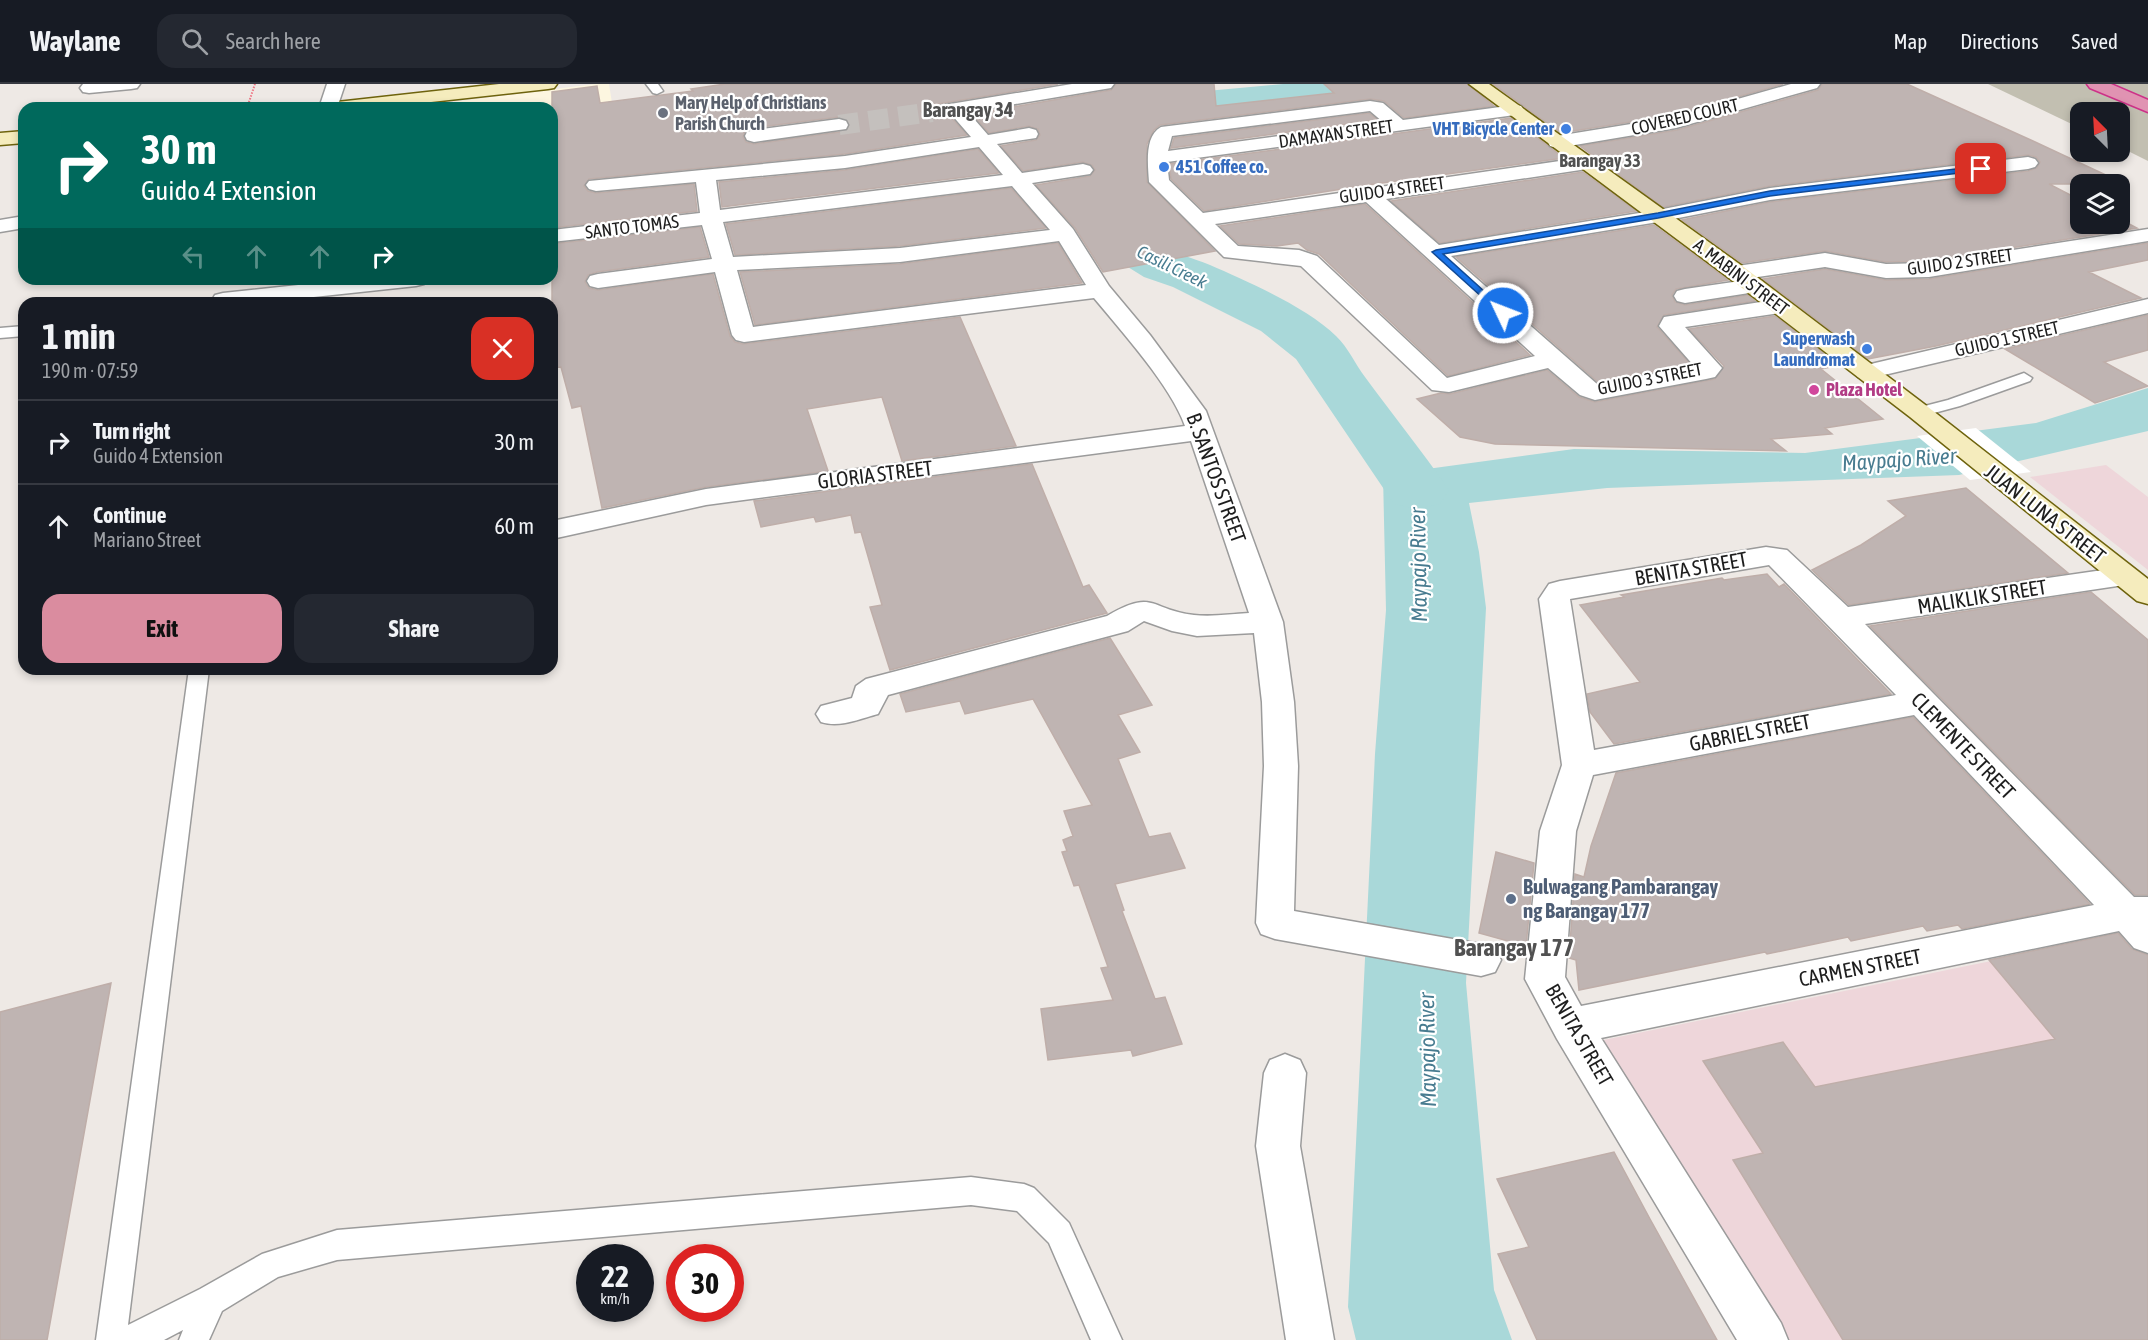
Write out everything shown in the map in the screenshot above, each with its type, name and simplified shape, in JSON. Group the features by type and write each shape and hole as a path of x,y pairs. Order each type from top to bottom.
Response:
{"highway":[{"path":"2096,84 2148,106"},
{"path":"2130,84 2148,92"}],"main road":[{"path":"369,102 459,89 548,84"},
{"name":"A. MABINI STREET","path":"1478,84 1746,279 1943,432"},
{"path":"0,139 18,137"},
{"name":"JUAN LUNA STREET","path":"1943,432 2148,594"}],"street":[{"path":"87,91 131,84"},
{"path":"330,102 336,84"},
{"name":"B. SANTOS STREET","path":"1105,84 944,111 987,142 1065,234 1100,290 1142,340 1193,411 1268,622 1278,702 1281,765 1275,923 1336,936 1481,960"},
{"name":"COVERED COURT","path":"1557,142 1676,122 1811,84"},
{"name":"DAMAYAN STREET","path":"1199,220 1159,182 1157,158 1162,134 1174,130 1370,106 1377,107 1399,126 1515,110"},
{"path":"754,136 839,125"},
{"path":"596,185 845,162 1029,134"},
{"name":"GUIDO 4 STREET","path":"1199,220 1368,193 1587,163"},
{"path":"1436,252 1658,216 1770,194 2028,163"},
{"name":"SANTO TOMAS","path":"558,235 1020,180 1083,170"},
{"path":"705,174 711,218 744,335 1100,290"},
{"path":"1368,193 1553,359"},
{"path":"1199,220 1237,254 1294,256 1307,259 1436,382 1449,386 1553,359"},
{"path":"0,226 18,223"},
{"path":"598,281 724,264 900,255 1065,234"},
{"name":"GUIDO 2 STREET","path":"1685,296 1826,260 1886,271 1929,270 2148,235"},
{"path":"225,294 340,285"},
{"name":"GUIDO 3 STREET","path":"1553,359 1589,390 1595,392 1706,372 1710,368 1671,326 1672,322 1780,306"},
{"name":"GUIDO 1 STREET","path":"1867,372 2148,306"},
{"name":"GLORIA STREET","path":"558,529 706,497 1201,432"},
{"name":"CLEMENTE STREET","path":"1777,556 1841,618 1920,702 2141,921"},
{"name":"BENITA STREET","path":"1764,1340 1571,1026 1545,979 1558,831 1580,765 1554,599 1560,591 1777,556"},
{"name":"MALIKLIK STREET","path":"1841,618 2124,576"},
{"path":"833,714 866,706 869,703 868,694 877,687 1117,624 1137,612 1147,611 1182,624 1197,626 1268,622"},
{"name":"GABRIEL STREET","path":"1580,765 1920,702"},
{"name":"CARMEN STREET","path":"1571,1026 2141,921"},
{"path":"1285,1073 1278,1146 1310,1340"}],"lane":[{"path":"0,333 18,332"},
{"path":"1919,412 1954,403 2024,378"},
{"path":"111,1340 198,675"},
{"path":"131,1340 211,1300 272,1264 337,1245 971,1191 1024,1198 1059,1233 1107,1340"},
{"path":"194,1340 211,1300"}],"path":[{"path":"249,102 255,84"}],"shaded area":[{"path":"609,84 621,160 558,113 558,102 451,102"},
{"path":"1988,84 2148,84 2148,161 2130,152 2130,102 2070,102 2070,123"},
{"path":"2106,465 2148,497 2148,570 2030,477"},
{"path":"2001,959 2148,1130 2148,1340 1783,1340 1599,1041"}],"water":[{"name":"Maypajo River","path":"2148,388 2148,431 1959,475 1607,488 1469,503 1479,552 1486,608 1466,983 1494,1290 1512,1340 1356,1340 1348,1307 1375,754 1386,610 1383,475 1574,449 1805,453 2036,423"}],"pier":[{"path":"1976,428 2031,472 1970,480 1917,436"}],"building":[{"path":"725,84 1058,84 926,106 921,111 926,118 950,116 967,135 845,154 589,179 584,186 588,191 596,193 694,184 697,211 558,227 558,102 552,102 552,92 597,86 600,103 693,91 691,89","holes":["839,117 848,120 850,126 846,131 754,144 746,142 743,137 745,131 753,128"]},
{"path":"1116,84 1214,84 1216,106 1334,93 1324,84 1467,84 1494,106 1404,118 1384,101 1370,99 1160,125 1154,130 1147,144 1147,182 1215,251 1103,272 1075,228 1036,185 1090,176 1095,170 1092,165 1083,162 1023,171 1001,146 1036,140 1040,135 1038,129 1029,126 989,133 972,114 1111,90"},
{"path":"1493,84 1783,84 1674,115 1561,133"},
{"path":"1822,84 1907,84 2070,158 2070,162 2078,162 2104,174 2070,174 2070,184 2049,184 2070,195 2070,234 2099,234 1929,261 1886,262 1825,251 1742,263 1682,220 1770,202 2028,171 2037,168 2040,162 2036,157 2028,155 1770,186 1663,207 1580,146 1677,130 1818,90"},
{"path":"1369,113 1378,120 1171,148 1174,138"},
{"path":"1511,118 1564,158 1367,185 1204,211 1171,179 1169,164"},
{"path":"978,149 999,173 722,207 719,182 845,170"},
{"path":"1583,172 1636,211 1440,243 1391,201"},
{"path":"1011,188 1046,228 900,246 735,255 726,224"},
{"path":"1365,204 1530,355 1448,376 1319,254 1307,250 1298,243 1277,246 1239,244 1220,226"},
{"path":"1654,225 1728,280 1676,289 1672,295 1675,302 1685,305 1748,295 1755,301 1664,315 1657,327 1691,365 1598,382 1456,257"},
{"path":"700,227 709,257 597,272 588,275 585,282 589,288 598,290 713,274 730,336 735,342 743,344 960,317 1016,446 902,461 882,397 807,409 828,471 706,487 602,508 581,406 572,408 561,367 558,367 558,297 552,297 552,285 558,285 558,243"},
{"path":"1058,243 1082,283 755,325 740,272 900,264"},
{"path":"2148,243 2148,260 2089,272 2141,298 1936,346 1868,359 1763,279 1825,269 1886,280 1929,279"},
{"path":"2148,315 2148,350 2104,362 2148,386 2095,403 2005,349"},
{"path":"1775,316 1839,365 1821,369 1883,419 1825,428 1832,434 1771,439 1786,451 1495,444 1460,437 1417,399 1441,393 1450,394 1547,370 1579,397 1595,402 1715,379 1724,366 1689,329"},
{"path":"1032,464 1083,587 1089,585 1107,613 890,670 870,607 882,605 861,532 855,533 851,515 816,522 814,517 761,527 754,501"},
{"path":"1966,488 2068,573 1849,605 1812,570 1861,545 1906,516 1888,501"},
{"path":"1767,574 1779,587 1784,584 1891,694 1614,744 1590,712 1587,694 1640,682 1580,605 1624,597 1621,595 1722,578 1724,580"},
{"path":"2091,592 2148,640 2148,895 2135,895 1870,626"},
{"path":"1110,638 1152,705 1118,715 1140,752 1118,759 1149,837 1170,833 1185,868 1115,884 1124,910 1122,911 1155,999 1165,997 1182,1044 1133,1056 1131,1050 1048,1060 1041,1009 1113,1000 1101,968 1108,967 1079,885 1074,886 1062,852 1067,851 1063,840 1073,836 1064,811 1092,805 1033,699 965,714 960,701 906,712 900,694"},
{"path":"1913,717 2090,904 1962,929 1958,925 1927,931 1923,926 1851,941 1848,937 1579,990 1576,960 1569,958 1575,874 1584,877 1591,846 1616,773"},
{"name":"Bulwagang Pambarangay ng Barangay 177","path":"1496,852 1534,863 1526,946 1479,933"},
{"path":"2118,933 2132,949 2148,955 2148,1340 1843,1340 1733,1160 1763,1153 1703,1061 1783,1042 1815,1087 2055,1039 1989,960"},
{"path":"111,983 47,1340 0,1340 0,1012"},
{"path":"1614,1152 1717,1340 1537,1340 1498,1254 1529,1247 1497,1179"}],"waterway":[{"name":"Casili Creek","path":"1412,84 1130,111 1117,117 1107,143 1100,179 1100,197 1104,215 1125,243 1162,266 1191,276 1280,320 1317,348 1417,490"}],"tunnel":[{"path":"839,125 932,112"}],"place":[{"name":"Mary Help of Christians Parish Church","path":"663,113"},
{"name":"VHT Bicycle Center","path":"1566,129"},
{"name":"451 Coffee co.","path":"1164,167"},
{"name":"Superwash Laundromat","path":"1867,349"},
{"name":"Plaza Hotel","path":"1814,390"},
{"name":"Bulwagang Pambarangay ng Barangay 177","path":"1511,899"}],"district":[{"name":"Barangay 34","path":"968,110"},
{"name":"Barangay 33","path":"1600,161"},
{"name":"Barangay 177","path":"1514,948"}],"route":[{"path":"1503,313 1436,252 1658,216 1770,194 1981,169"}]}
